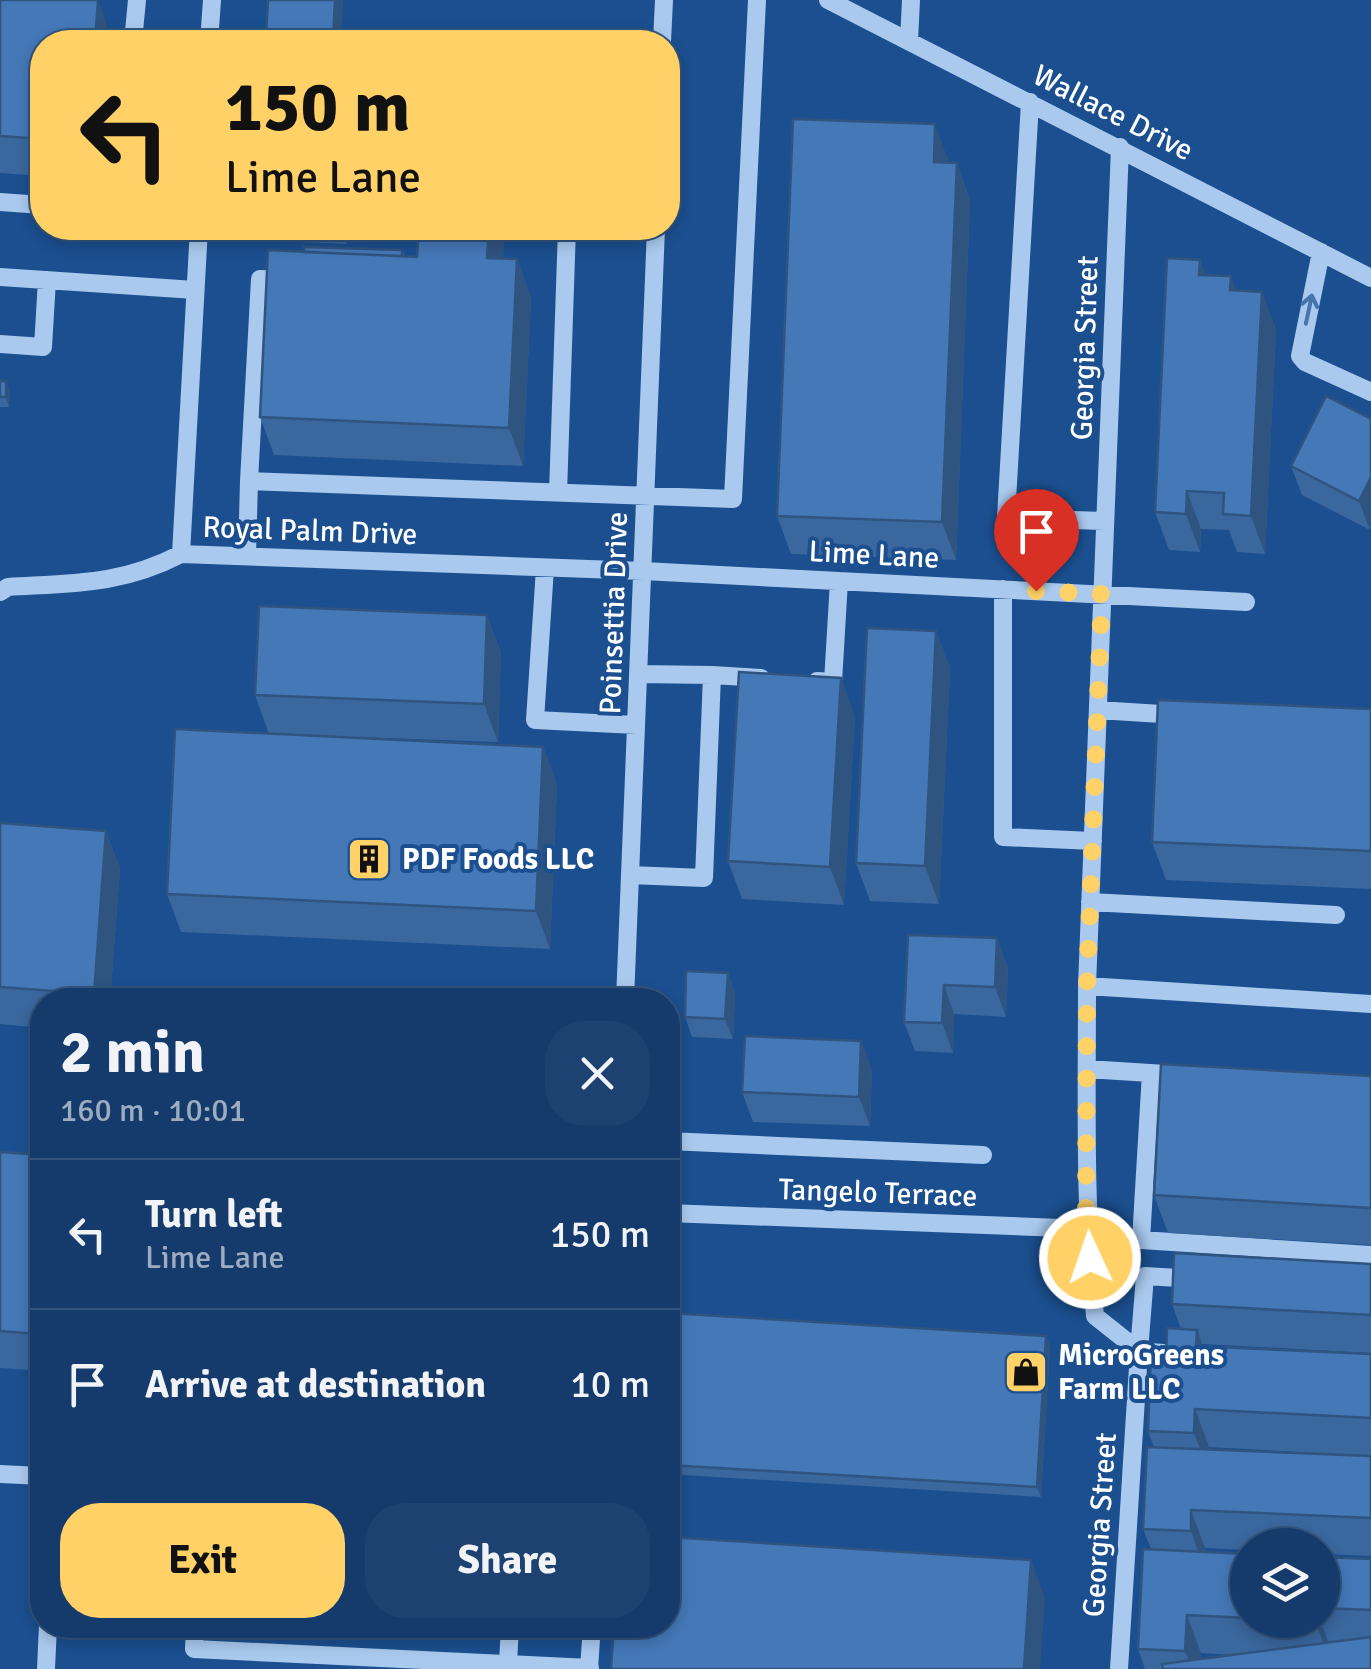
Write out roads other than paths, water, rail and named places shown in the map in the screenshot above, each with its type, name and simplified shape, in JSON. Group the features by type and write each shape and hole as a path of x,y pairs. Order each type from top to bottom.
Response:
{"street":[{"path":"134,30 136,0"},
{"path":"211,30 212,0"},
{"path":"663,30 664,0"},
{"path":"250,481 732,499 757,0"},
{"name":"Wallace Drive","path":"828,0 1371,278"},
{"path":"909,41 911,0"},
{"path":"1030,102 1006,518 1106,521"},
{"name":"Georgia Street","path":"1119,1669 1133,1572 1140,1474 1139,1351 1095,1316 1086,1228 1087,986 1120,147"},
{"path":"0,202 30,204"},
{"name":"Royal Palm Drive","path":"198,240 180,554 643,572"},
{"path":"558,493 567,240"},
{"name":"Poinsettia Drive","path":"625,988 656,240"},
{"path":"1321,252 1300,356 1371,392"},
{"path":"0,277 196,290"},
{"path":"247,556 260,279 305,280"},
{"path":"0,344 43,347 48,280"},
{"path":"3,587 104,581 148,571 180,554"},
{"path":"545,568 535,720 636,725"},
{"name":"Lime Lane","path":"643,572 1246,602"},
{"path":"638,674 834,682 839,581"},
{"path":"1003,589 1004,837 1092,841"},
{"path":"630,876 704,878 712,675"},
{"path":"1098,710 1195,716"},
{"path":"1090,902 1336,915"},
{"path":"1087,986 1371,1004"},
{"path":"1087,1069 1206,1077"},
{"path":"1141,1240 1151,1073"},
{"path":"680,1142 983,1155"},
{"name":"Tangelo Terrace","path":"680,1212 1086,1228 1141,1240 1371,1255"},
{"path":"1197,1356 1139,1351 1144,1276 1220,1280"},
{"path":"0,1474 30,1475"},
{"path":"46,1669 47,1638"},
{"path":"194,1638 194,1649 590,1668 591,1638"},
{"path":"508,1664 509,1638"}],"place":[{"name":"PDF Foods LLC","path":"369,859"},
{"name":"MicroGreens Farm LLC","path":"1026,1372"}]}
